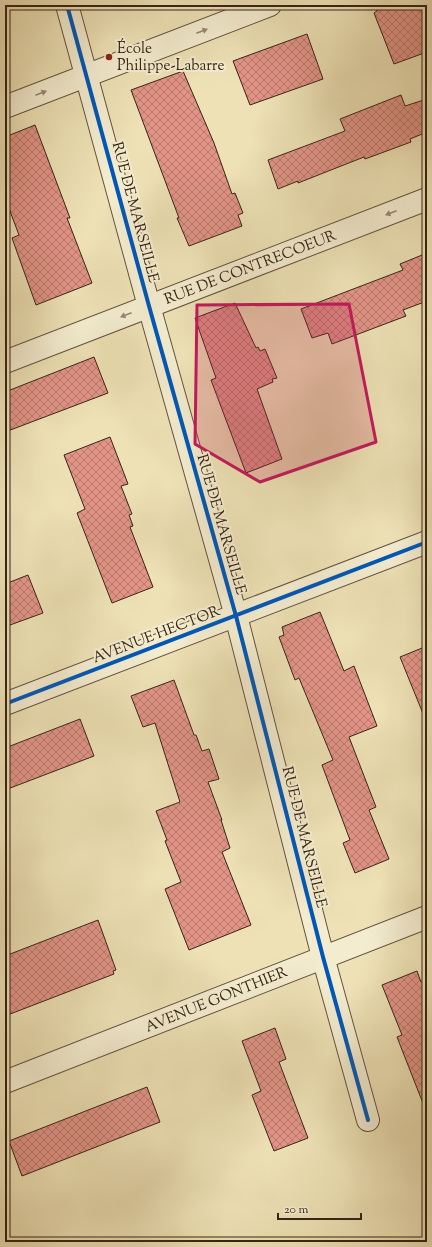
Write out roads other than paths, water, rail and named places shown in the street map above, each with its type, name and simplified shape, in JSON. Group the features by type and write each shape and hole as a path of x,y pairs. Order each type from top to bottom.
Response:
{"street":[{"name":"RUE DE MARSEILLE","path":"67,5 88,75 149,306 236,616 323,957 368,1120"},
{"path":"5,107 270,5"},
{"name":"RUE DE CONTRECOEUR","path":"5,362 427,199"},
{"name":"AVENUE HECTOR","path":"5,704 427,542"},
{"name":"AVENUE GONTHIER","path":"5,1082 427,917"}],"place":[{"name":"École Philippe-Labarre","path":"109,57"}]}
